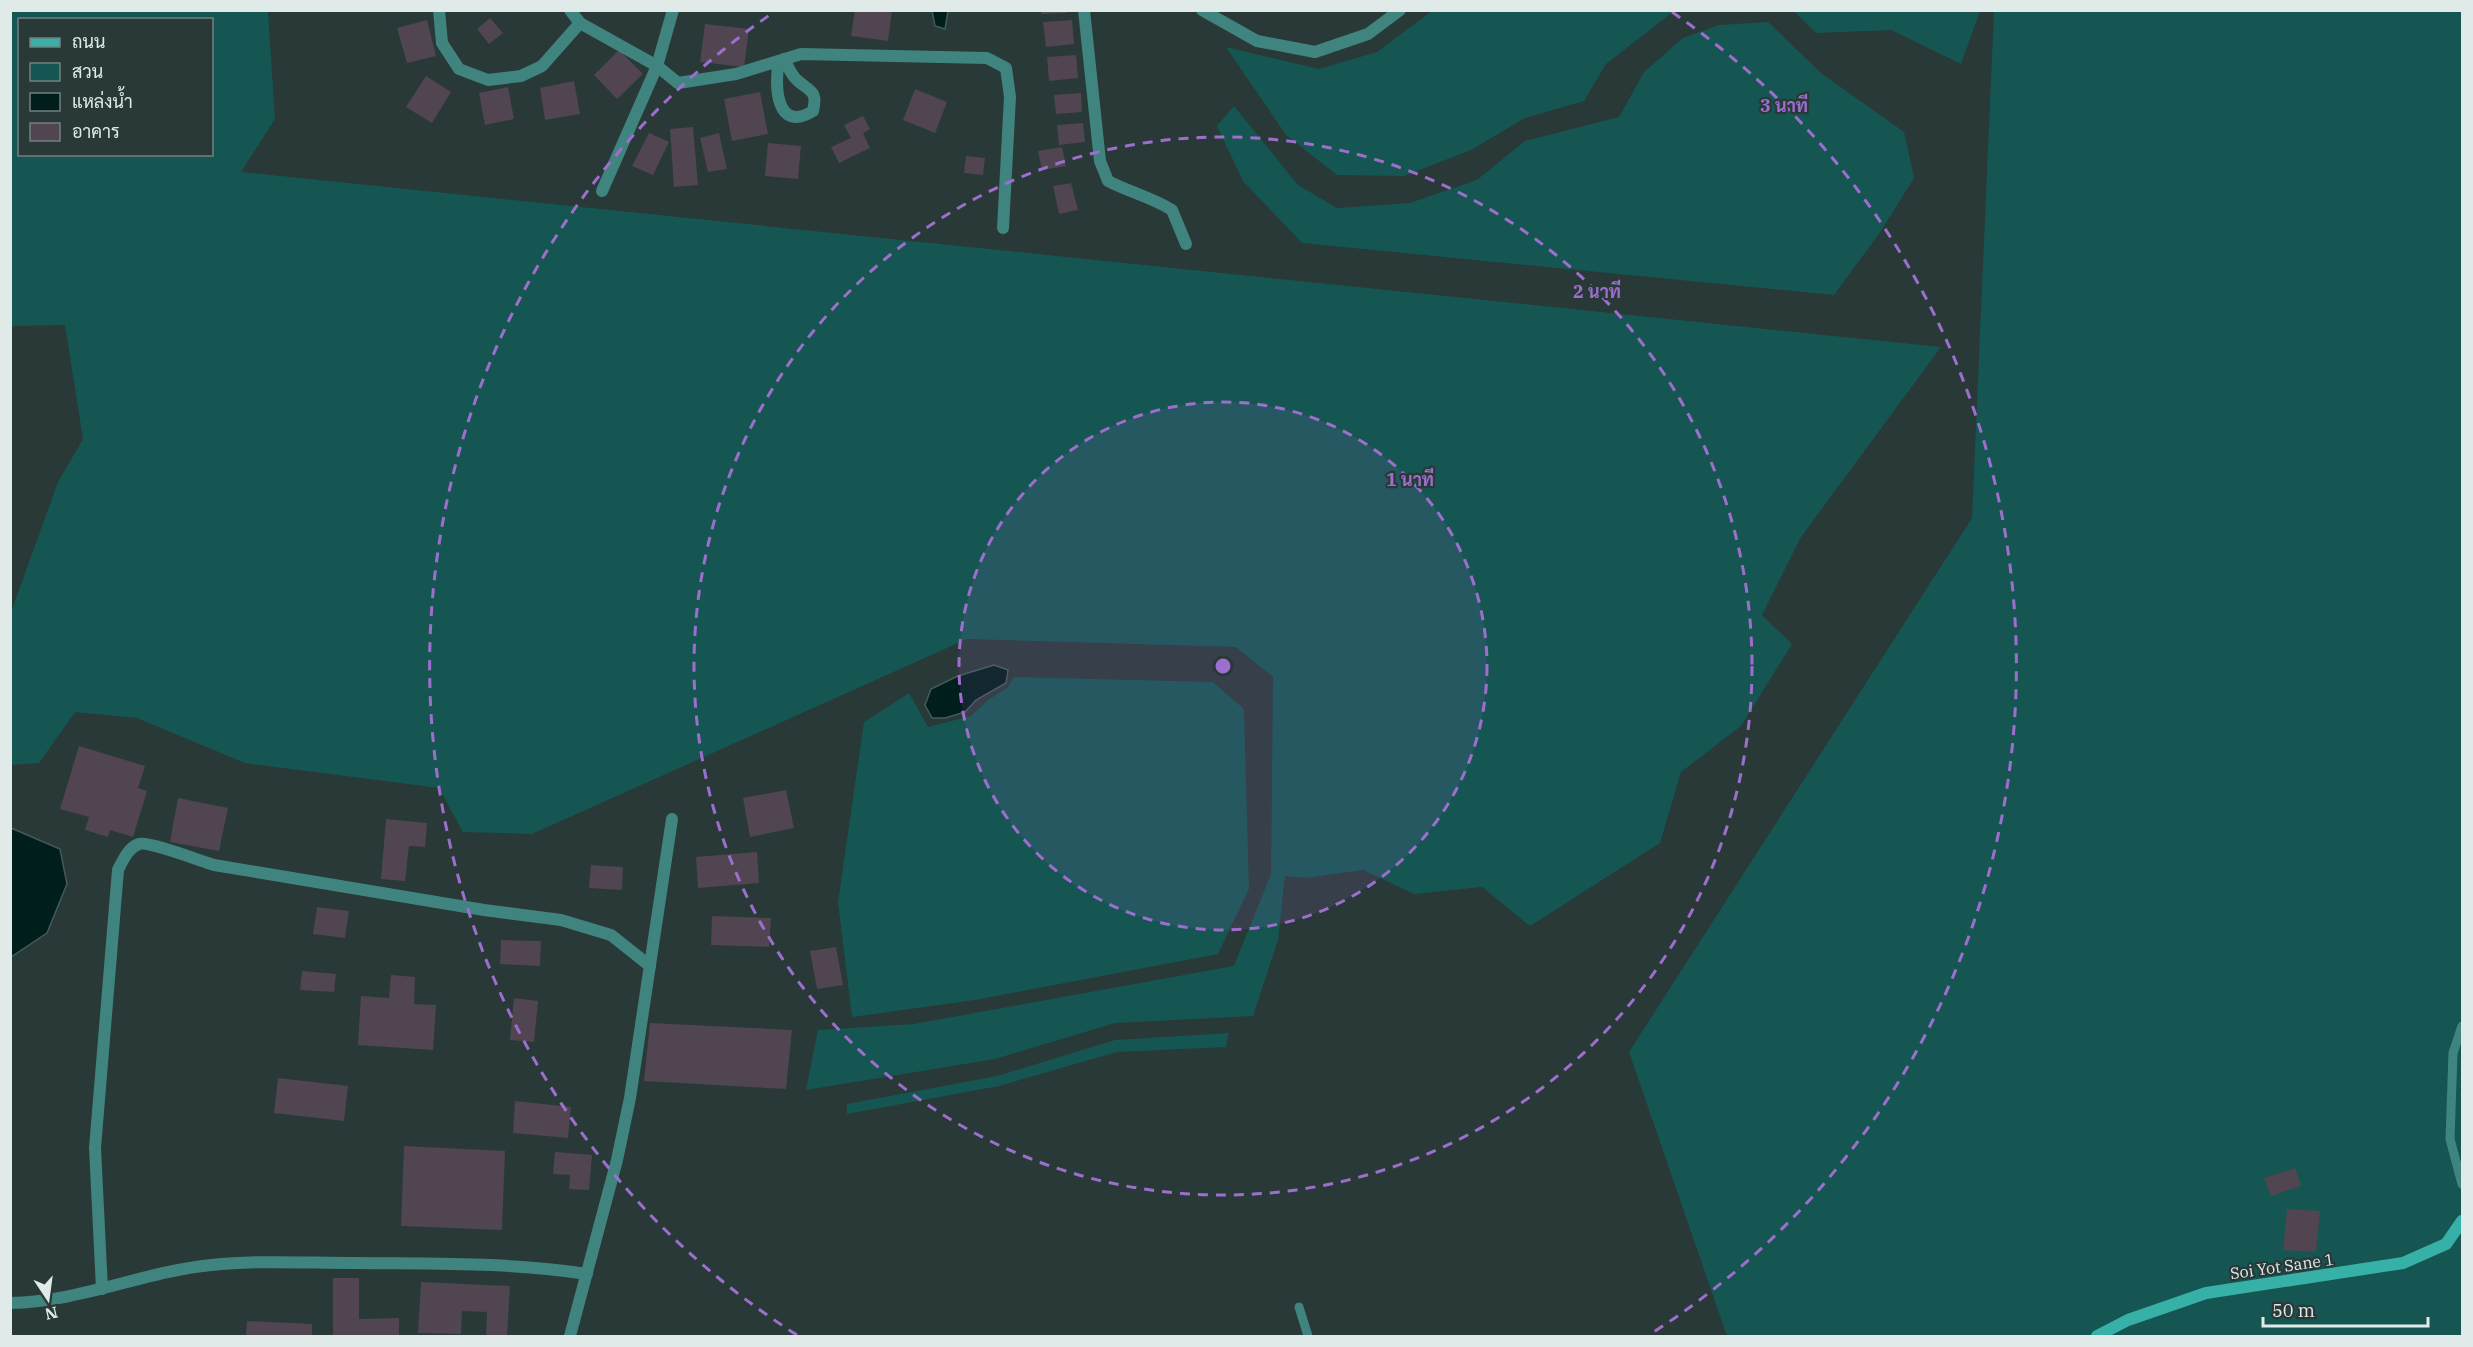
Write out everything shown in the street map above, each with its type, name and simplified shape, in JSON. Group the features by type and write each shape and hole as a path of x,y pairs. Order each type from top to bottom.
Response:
{"street":[{"path":"439,10 442,43 459,69 488,80 521,76 542,66 580,23"},
{"path":"570,10 580,23 657,66 678,83 736,74 801,54 987,58 1006,68 1010,97 1003,228"},
{"path":"602,191 657,66 673,10"},
{"path":"1084,10 1100,160 1108,181 1172,210 1186,244"},
{"path":"1202,10 1257,41 1315,52 1368,34 1400,10"},
{"path":"570,1336 617,1160 630,1098 672,819"},
{"path":"102,1289 95,1148 118,870 128,852 140,844 155,845 177,855 214,866 484,910 561,920 611,935 650,966"},
{"name":"Soi Yot Sane 1","path":"2097,1336 2128,1320 2206,1293 2403,1263 2446,1244 2463,1221"},
{"path":"10,1303 72,1297 159,1275 211,1265 253,1263 536,1266 587,1274"}],"lane":[{"path":"2463,1026 2453,1053 2450,1138 2463,1184"},
{"path":"1299,1307 1308,1336"}],"green space":[{"path":"11,10 268,11 275,119 241,172 1941,347 1801,537 1762,615 1792,644 1741,726 1681,772 1660,843 1530,926 1482,887 1414,894 1363,870 1306,878 1285,876 1278,940 1253,1016 1115,1023 995,1059 806,1090 818,1030 914,1024 1234,966 1271,874 1273,677 1236,647 967,639 532,834 463,832 439,788 245,763 137,718 75,712 39,763 11,765 11,612 58,482 83,439 65,325 11,326"},
{"path":"1433,10 1674,11 1606,64 1584,101 1525,118 1471,150 1404,176 1337,175 1286,135 1226,47 1319,69 1377,52"},
{"path":"1794,11 1980,11 1961,64 1891,30 1816,33"},
{"path":"1994,11 2462,11 2462,1336 1727,1336 1629,1052 1972,518"},
{"path":"1768,22 1821,73 1904,132 1914,178 1881,231 1834,295 1302,243 1243,181 1217,126 1234,106 1298,185 1337,208 1410,203 1477,180 1525,141 1619,117 1644,72 1683,38 1719,25"},
{"path":"1014,677 1213,682 1244,709 1249,889 1218,954 975,1000 852,1017 838,902 864,722 909,693 928,727 971,716 988,700 1007,688"},
{"path":"1229,1033 1226,1047 1117,1052 999,1086 847,1114 847,1104 997,1076 1115,1040"}],"water":[{"path":"932,11 948,11 945,29 935,26"},
{"path":"994,665 1008,670 1006,683 976,700 965,712 945,718 932,718 925,705 931,689 958,676"},
{"path":"11,828 60,849 67,884 47,933 11,957"}],"building":[{"path":"855,10 892,10 888,41 851,36"},
{"path":"1041,10 1067,10 1067,13 1041,14"},
{"path":"490,18 503,33 489,44 477,29"},
{"path":"427,20 436,56 407,63 397,28"},
{"path":"1072,20 1074,44 1046,47 1043,22"},
{"path":"705,24 749,29 744,67 700,62"},
{"path":"619,50 643,74 617,99 594,75"},
{"path":"1076,55 1078,78 1049,81 1047,57"},
{"path":"426,76 451,92 432,123 406,107"},
{"path":"574,81 580,114 545,120 540,88"},
{"path":"508,87 514,119 485,125 479,93"},
{"path":"915,89 947,102 935,133 903,120"},
{"path":"760,92 768,134 732,141 724,99"},
{"path":"1081,93 1082,112 1056,114 1054,95"},
{"path":"863,116 870,129 863,133 870,148 839,163 831,147 851,138 844,125"},
{"path":"1083,123 1085,142 1059,145 1057,125"},
{"path":"693,127 698,185 674,187 670,129"},
{"path":"649,133 669,142 653,175 632,166"},
{"path":"719,133 727,169 708,172 700,138"},
{"path":"768,143 801,146 798,179 765,176"},
{"path":"1062,147 1066,166 1042,170 1038,151"},
{"path":"966,156 985,158 983,175 964,173"},
{"path":"1071,183 1078,210 1059,214 1053,186"},
{"path":"79,746 145,766 138,788 147,791 133,837 110,830 108,837 85,830 89,817 60,809"},
{"path":"786,790 794,828 750,837 743,798"},
{"path":"178,798 228,808 219,851 170,842"},
{"path":"386,819 427,823 425,847 409,846 405,881 381,879"},
{"path":"757,852 759,883 698,888 696,857"},
{"path":"591,865 623,867 622,890 589,888"},
{"path":"317,907 349,911 345,938 313,934"},
{"path":"712,916 771,918 769,947 711,945"},
{"path":"501,940 541,941 540,966 500,964"},
{"path":"836,947 843,985 817,989 810,951"},
{"path":"302,971 336,974 334,992 300,990"},
{"path":"391,975 415,977 414,1004 436,1005 433,1050 358,1045 361,996 389,998"},
{"path":"514,998 538,1001 534,1042 510,1040"},
{"path":"650,1023 792,1030 786,1089 644,1081"},
{"path":"278,1078 348,1086 344,1121 274,1113"},
{"path":"515,1101 571,1107 568,1138 513,1133"},
{"path":"404,1146 505,1151 502,1230 401,1226"},
{"path":"555,1152 592,1155 589,1190 569,1189 570,1175 553,1174"},
{"path":"2295,1168 2301,1186 2271,1196 2264,1178"},
{"path":"2287,1209 2320,1211 2316,1252 2283,1250"},
{"path":"333,1278 359,1278 359,1319 399,1318 399,1336 333,1336"},
{"path":"421,1282 510,1286 507,1336 486,1336 487,1312 462,1311 461,1334 418,1333"},
{"path":"247,1321 312,1324 312,1336 246,1336"}]}
